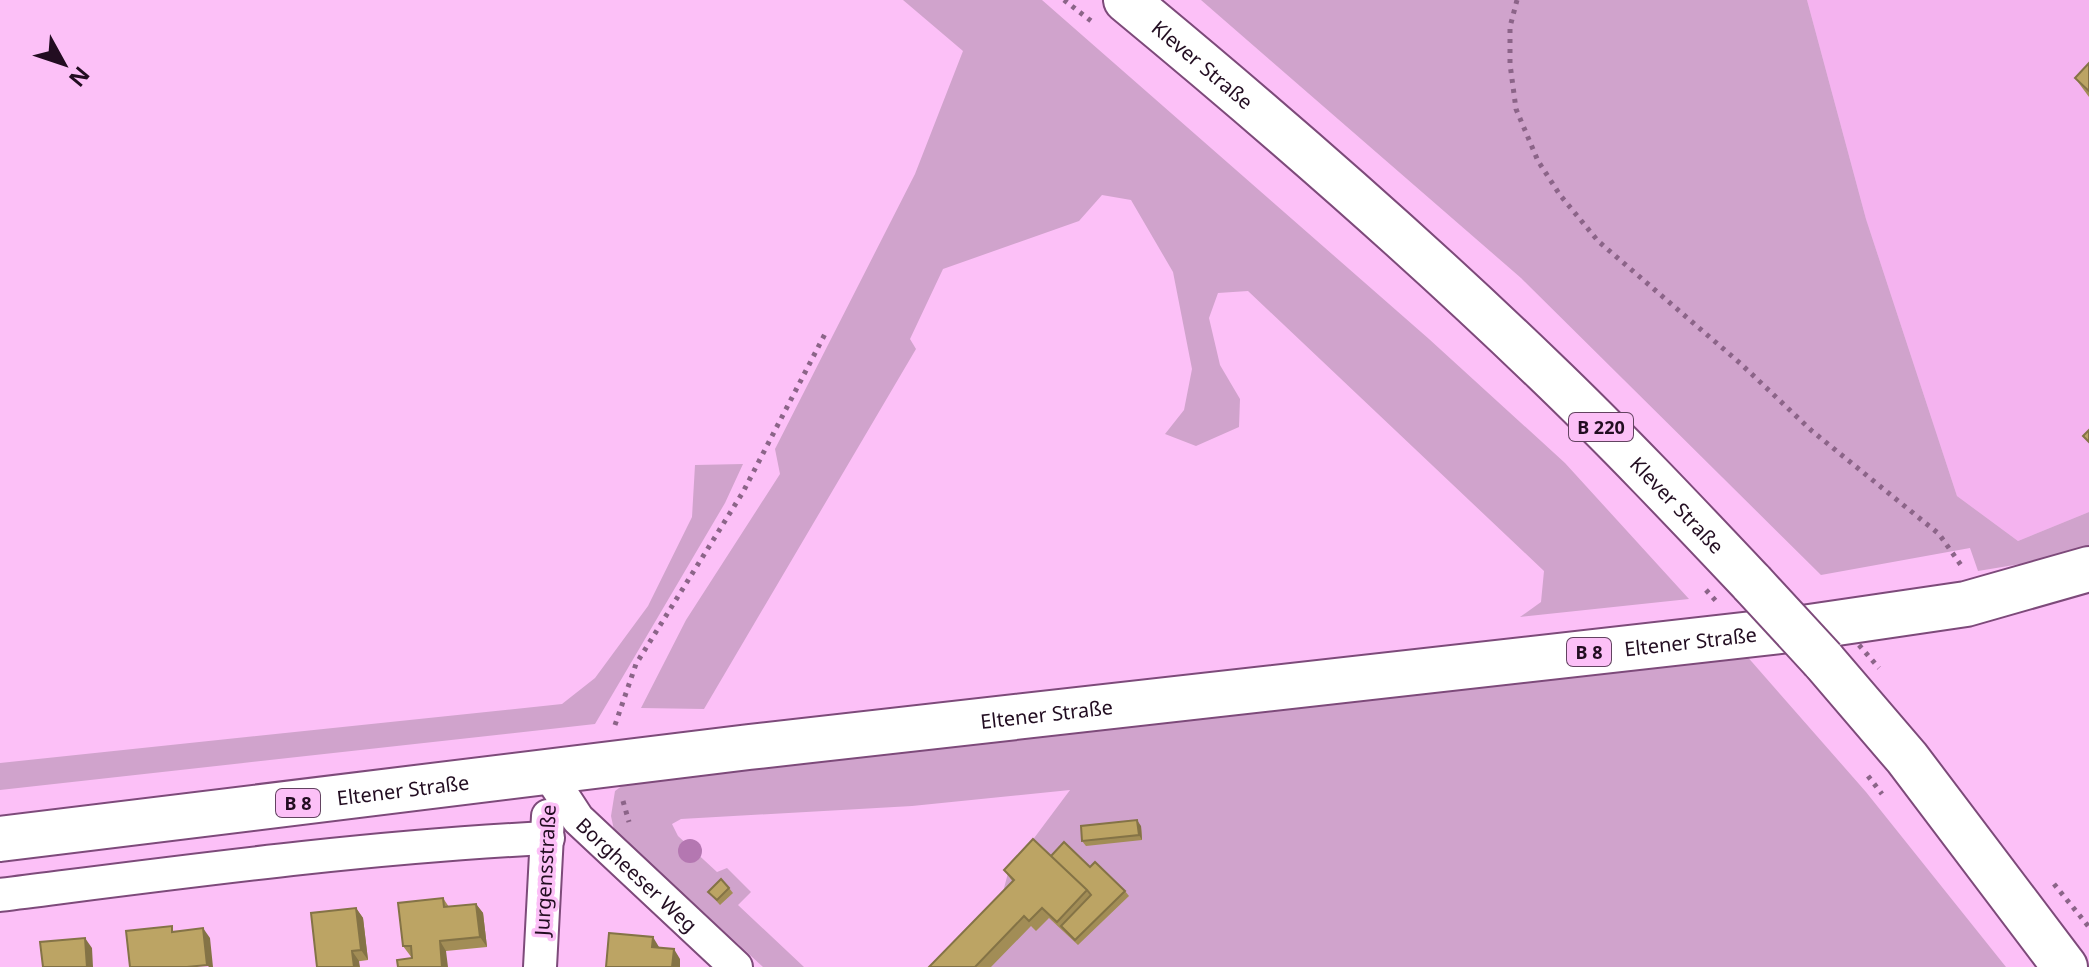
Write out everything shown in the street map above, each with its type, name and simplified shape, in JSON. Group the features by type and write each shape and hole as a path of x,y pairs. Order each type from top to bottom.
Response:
{"main road":[{"name":"Klever Straße","path":"1126,0 1242,95 1444,276 1648,474 1823,660 1907,758 2065,967"},
{"name":"Eltener Straße","path":"0,839 606,765 1789,630 1966,604 2089,569"}],"street":[{"name":"Jurgensstraße","path":"540,967 548,838 548,773"},
{"name":"Borgheeser Weg","path":"548,773 578,819 736,967"},
{"path":"0,895 302,858 469,842 548,838"}],"path":[{"path":"1517,0 1510,27 1510,64 1516,109 1538,161 1560,195 1598,241 1741,364 1824,441 1939,534 1963,568"},
{"path":"606,765 613,733 636,664 743,492 826,332"}],"shaded area":[{"path":"903,0 1042,0 1429,339 1565,463 1689,599 1520,617 1541,602 1544,571 1248,291 1218,293 1209,318 1220,365 1240,399 1239,427 1196,446 1165,434 1184,410 1192,369 1173,272 1131,200 1102,195 1079,221 943,269 910,339 916,349 704,709 641,708 686,620 780,474 775,449 915,174 963,51"},
{"path":"1201,0 1807,0 1866,219 1957,496 2018,541 2089,512 2089,546 2044,560 1978,571 1970,548 1821,575 1521,278"},
{"path":"1807,0 2089,0 2089,512 2018,541 1957,496 1866,219"},
{"path":"743,464 725,503 595,724 0,790 0,763 562,704 595,678 648,606 692,517 695,465"},
{"path":"1745,654 1866,792 2006,967 933,967 1003,892 1008,873 1070,790 912,806 681,819 672,824 678,836 717,872 727,868 751,892 738,905 804,967 763,967 614,830 611,816 615,791 627,782"}],"building":[{"path":"2089,63 2089,91 2075,78"},
{"path":"1137,820 1139,835 1082,841 1081,826"},
{"path":"1033,839 1087,890 1057,922 1042,908 1029,921 1024,916 975,967 929,967 1014,880 1004,870"},
{"path":"1064,842 1090,867 1095,862 1125,891 1075,940 1061,926 1091,895 1051,856"},
{"path":"721,879 729,888 717,900 708,892"},
{"path":"443,898 444,907 476,904 480,937 440,941 442,967 398,967 397,960 412,958 411,946 403,946 398,903"},
{"path":"356,908 361,950 352,951 354,967 317,967 311,913"},
{"path":"172,926 172,932 203,928 207,965 130,967 126,931"},
{"path":"609,933 653,937 652,947 674,949 672,967 606,967"},
{"path":"85,938 87,967 43,967 40,942"}]}
